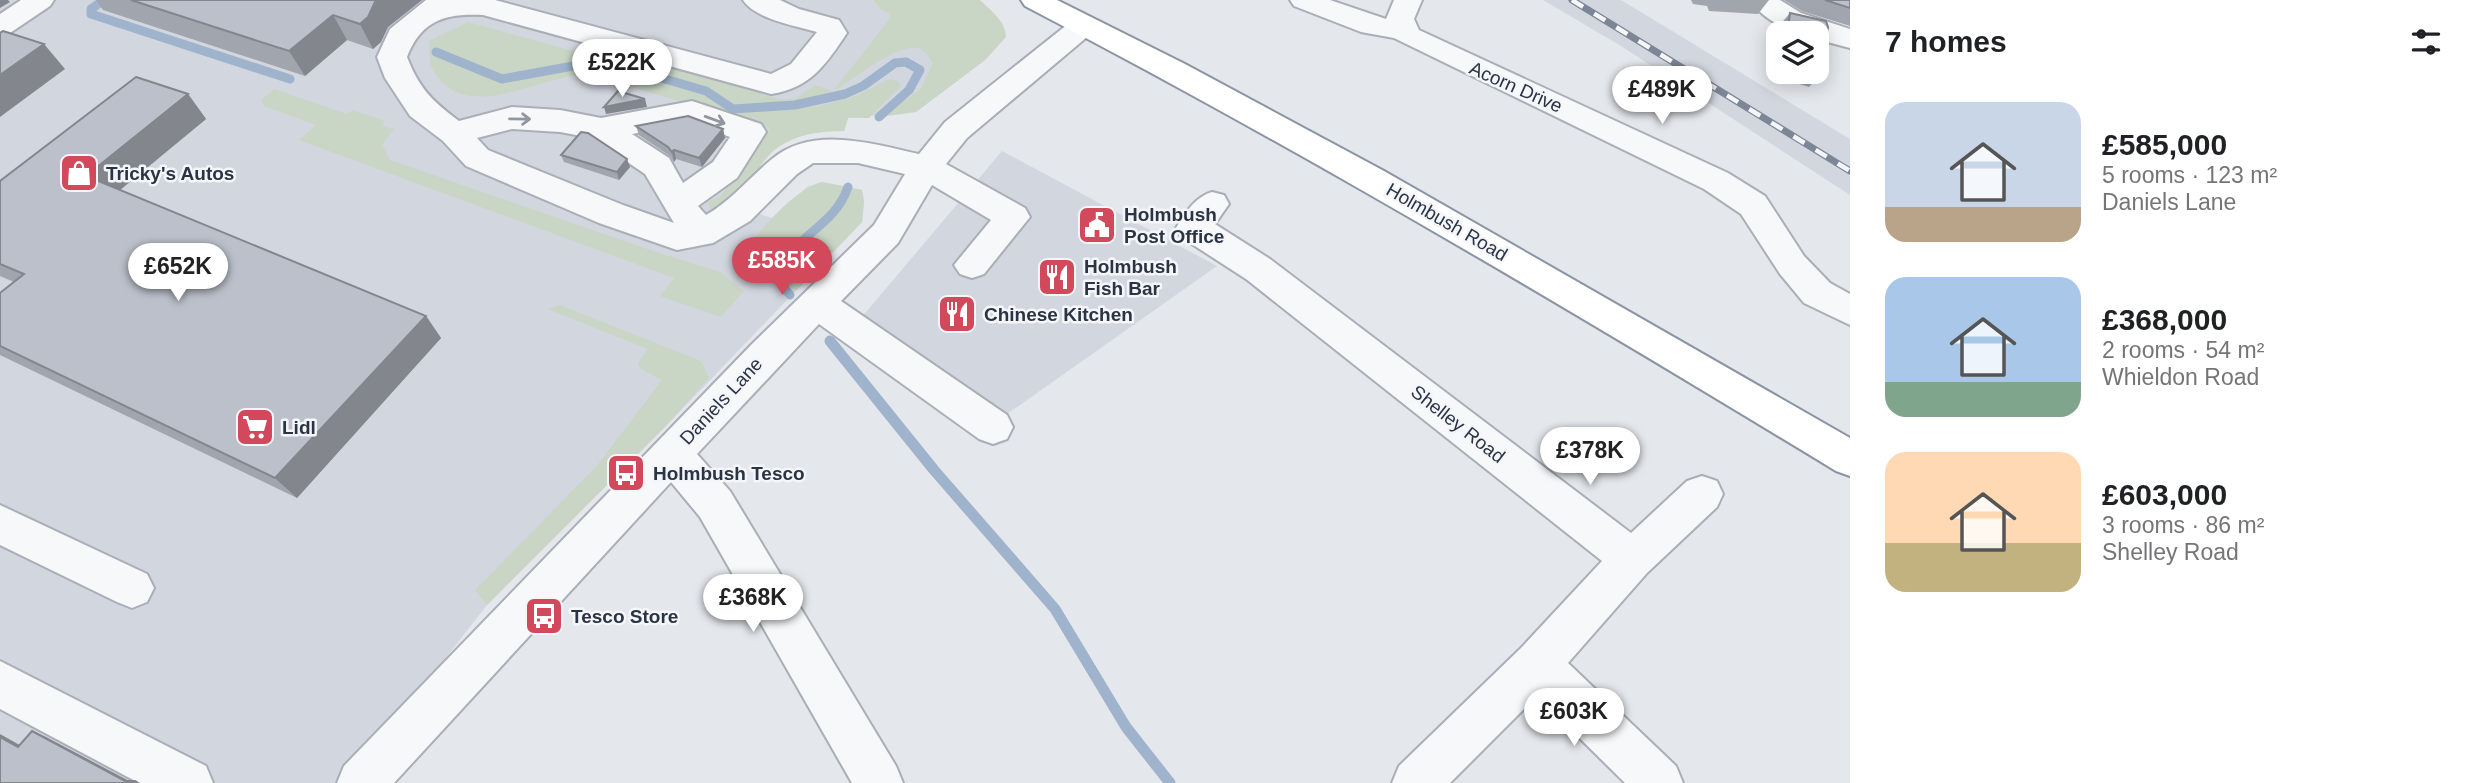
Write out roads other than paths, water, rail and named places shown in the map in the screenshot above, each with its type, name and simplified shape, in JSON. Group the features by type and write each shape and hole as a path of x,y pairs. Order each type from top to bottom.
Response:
{"highway":[{"name":"Holmbush Road","path":"1035,0 1174,71 1373,179 1850,459"}],"street":[{"path":"0,27 40,0"},
{"path":"757,0 789,15 829,26 832,33 793,79 783,84 758,82 484,6 437,6 400,36 392,57 400,78 421,109 454,133 477,158 611,214 677,237 701,234 738,212 785,166 807,152 858,152 926,167 1013,217 972,265"},
{"path":"1304,0 1371,26 1405,32"},
{"path":"1405,32 1400,19 1408,0"},
{"path":"1764,0 1768,7 1812,27 1850,38"},
{"name":"Daniels Lane","path":"361,783 672,453 886,234 926,167 956,130 1083,26"},
{"name":"Acorn Drive","path":"1405,32 1438,52 1530,92 1716,181 1753,205 1792,265 1817,293 1850,311"},
{"path":"454,133 512,118 560,121 601,129 692,112 750,132 725,170 678,204"},
{"path":"601,129 657,166 678,204 701,234"},
{"name":"Shelley Road","path":"1212,204 1193,228 1258,269 1632,559"},
{"path":"817,303 993,427"},
{"path":"672,453 715,504 879,783"},
{"path":"1416,783 1537,664 1632,559 1702,494"},
{"path":"0,524 132,588"},
{"path":"1537,664 1659,783"},
{"path":"0,684 189,783"}],"waterway":[{"path":"104,0 91,9 91,14 290,79"},
{"path":"436,52 502,79 595,62 624,67 706,91 733,109 795,105 845,94 863,86 895,63 906,62 920,70 909,90 879,117"},
{"path":"790,295 777,279 784,264 792,251 833,213 848,187"},
{"path":"830,341 934,470 1055,609 1126,727 1170,783"}],"railway":[{"path":"1572,0 1850,171"}],"place":[{"name":"Tricky's Autos","path":"79,173"},
{"name":"Holmbush Post Office","path":"1097,225"},
{"name":"Holmbush Fish Bar","path":"1057,277"},
{"name":"Chinese Kitchen","path":"957,314"},
{"name":"Lidl","path":"255,427"},
{"name":"Holmbush Tesco","path":"626,473"},
{"name":"Tesco Store","path":"544,616"}]}
